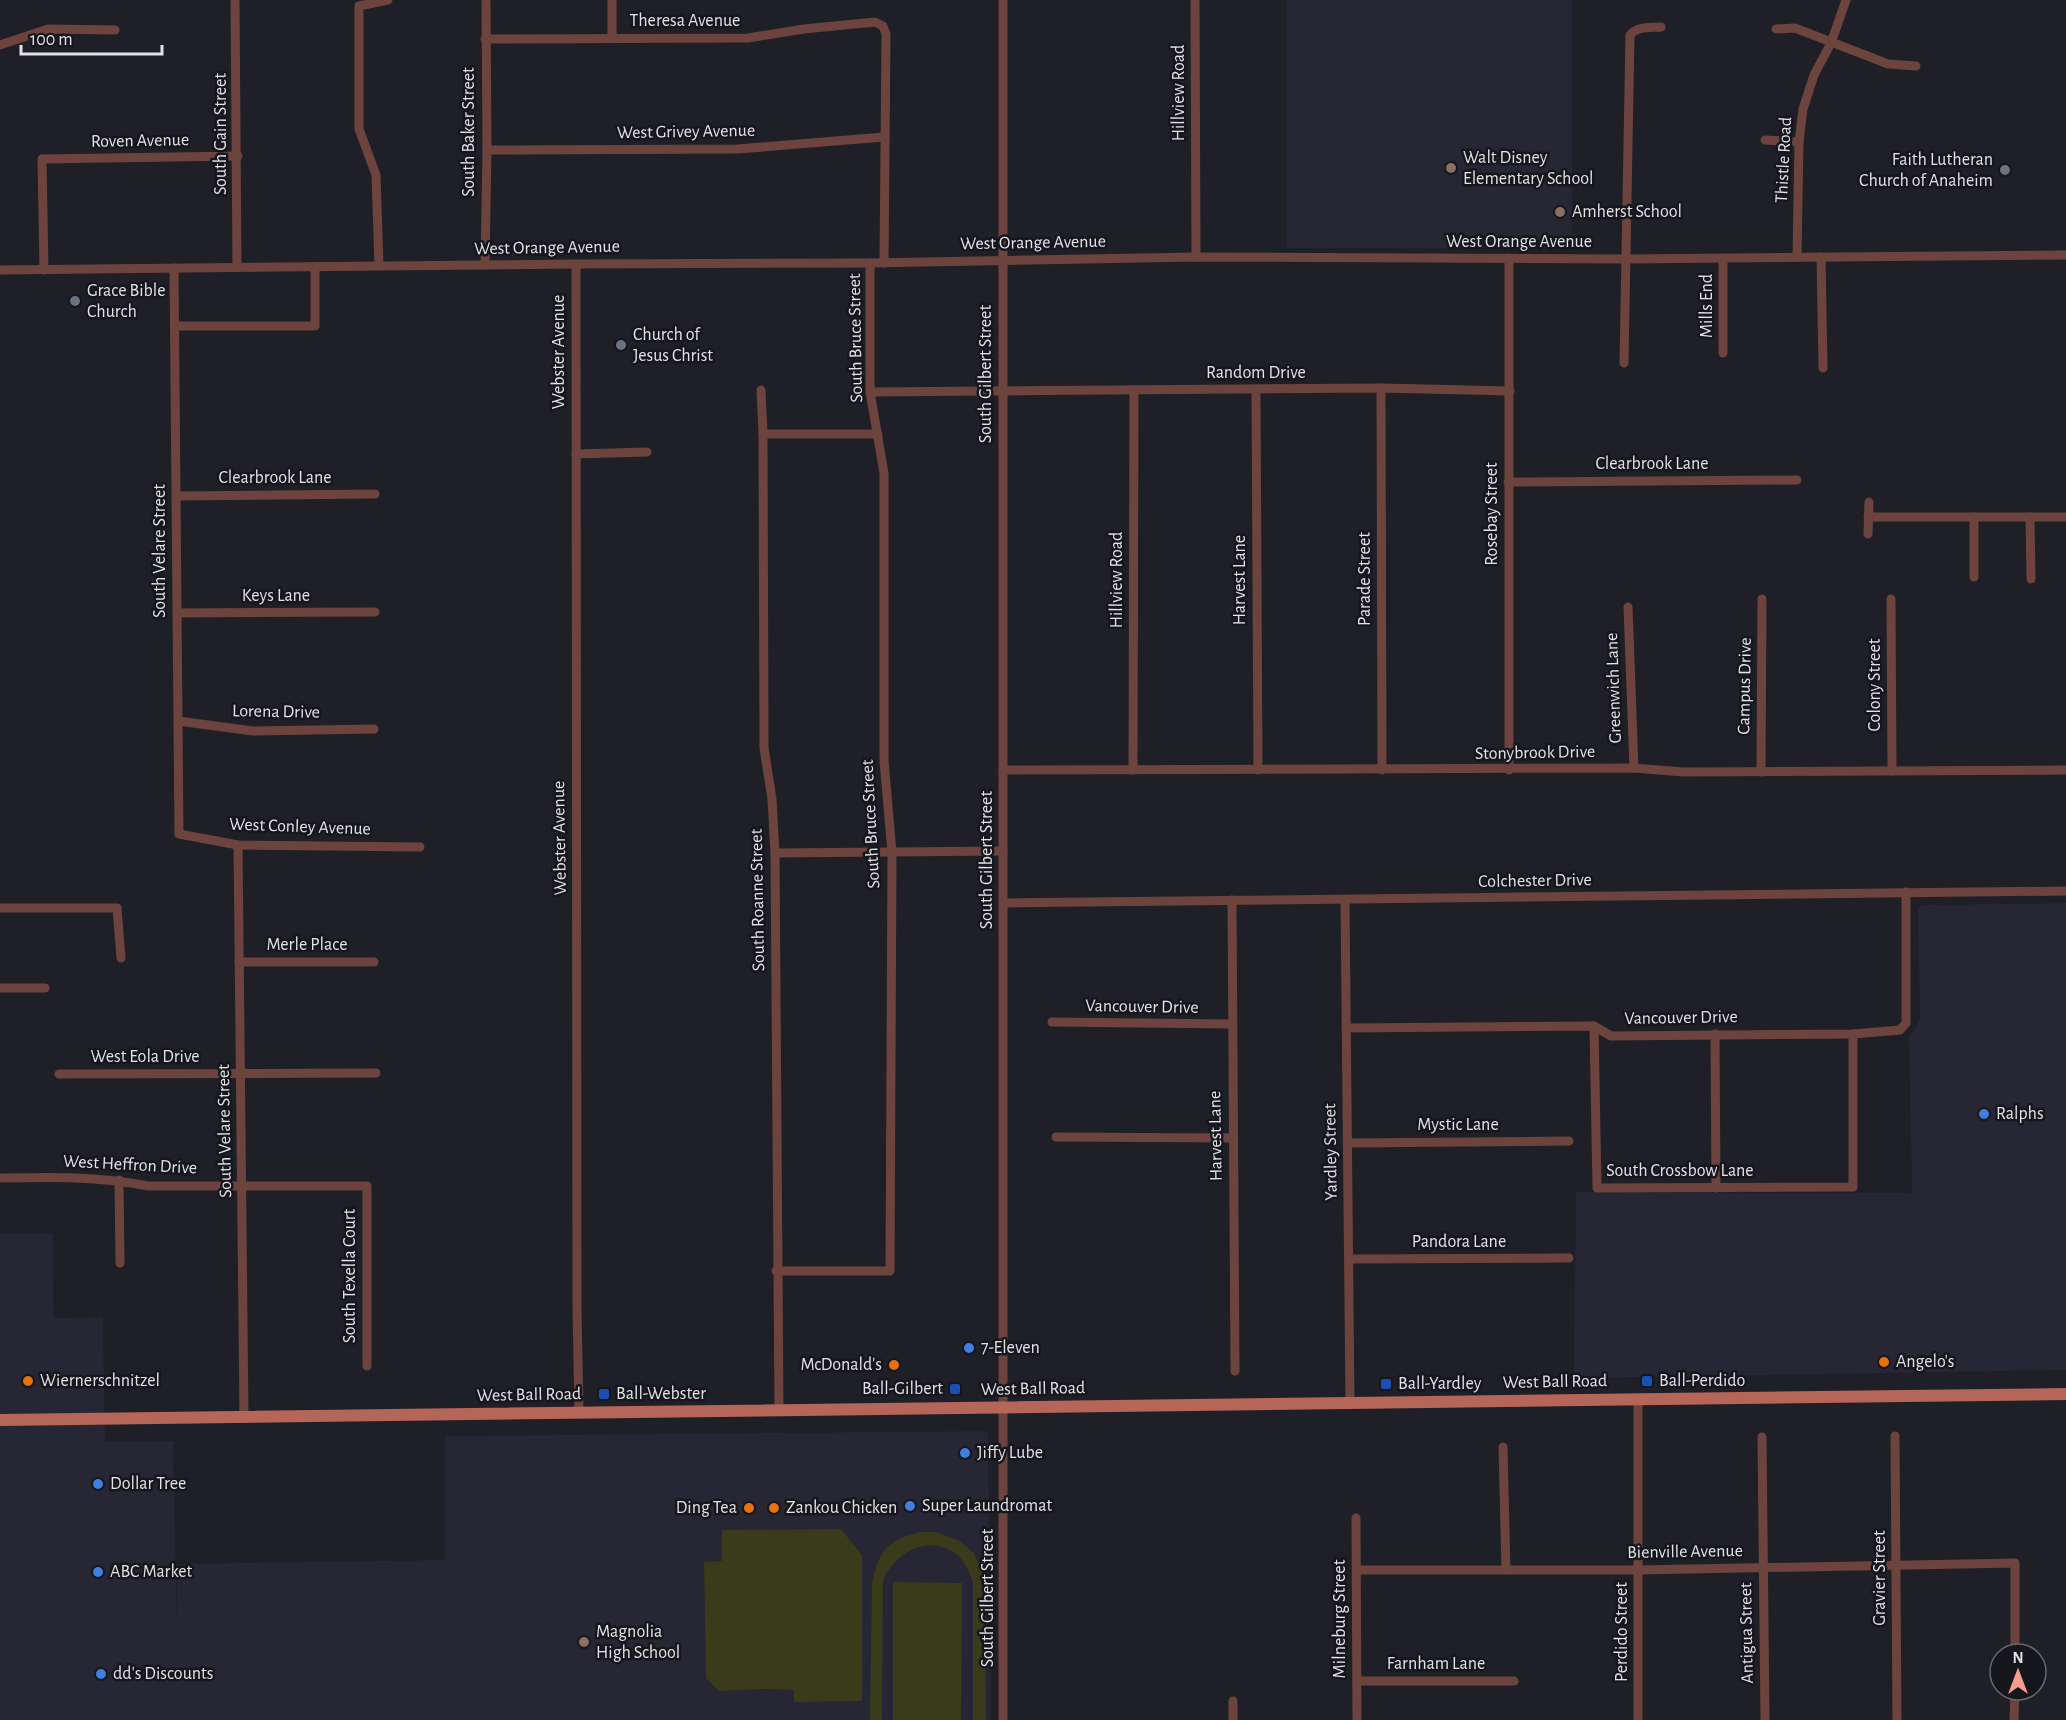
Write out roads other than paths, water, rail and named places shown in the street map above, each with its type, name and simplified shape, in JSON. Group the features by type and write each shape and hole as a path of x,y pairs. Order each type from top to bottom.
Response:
{"main road":[{"name":"West Ball Road","path":"0,1420 2066,1394"}],"street":[{"name":"South Gain Street","path":"236,0 237,267"},
{"path":"379,266 376,175 359,129 359,6 388,0"},
{"name":"South Baker Street","path":"485,265 486,0"},
{"path":"612,0 612,38"},
{"name":"South Gilbert Street","path":"1003,0 1004,1720"},
{"name":"Hillview Road","path":"1195,0 1196,257"},
{"name":"Thistle Road","path":"1797,257 1799,142 1803,109 1814,75 1831,42 1845,0"},
{"name":"Theresa Avenue","path":"485,39 748,38 867,21 875,22 882,27"},
{"name":"South Bruce Street","path":"882,27 886,34 884,263"},
{"path":"1623,363 1630,35 1640,28 1661,27"},
{"path":"1776,28 1795,28 1888,64 1916,66"},
{"path":"0,45 48,29 115,30"},
{"name":"West Grivey Avenue","path":"487,150 738,149 884,137"},
{"path":"1765,140 1799,142"},
{"name":"Roven Avenue","path":"44,270 42,159 238,156"},
{"name":"West Orange Avenue","path":"0,270 884,263 1196,257 1627,259 2066,255"},
{"path":"1821,257 1823,368"},
{"name":"Rosebay Street","path":"1509,258 1509,770"},
{"name":"Mills End","path":"1723,258 1723,353"},
{"name":"South Bruce Street","path":"776,1271 890,1271 892,852 885,761 885,473 870,392 870,263"},
{"name":"Webster Avenue","path":"576,264 576,1309 579,1413"},
{"name":"South Velare Street","path":"174,268 179,834"},
{"path":"175,326 315,326 315,268"},
{"name":"Random Drive","path":"870,392 1381,388 1510,391"},
{"name":"Parade Street","path":"1381,388 1382,770"},
{"name":"Harvest Lane","path":"1256,389 1258,770"},
{"name":"South Roanne Street","path":"761,390 764,748 772,799 775,853 776,1271 779,1410"},
{"name":"Hillview Road","path":"1133,770 1134,390"},
{"path":"763,434 878,434"},
{"path":"576,454 647,452"},
{"name":"Clearbrook Lane","path":"1508,482 1797,480"},
{"name":"Clearbrook Lane","path":"176,496 375,494"},
{"path":"1868,534 1869,502"},
{"path":"1868,517 2066,517"},
{"path":"1974,517 1974,577"},
{"path":"2030,517 2031,579"},
{"name":"Campus Drive","path":"1761,772 1762,599"},
{"name":"Colony Street","path":"1891,599 1892,771"},
{"name":"Greenwich Lane","path":"1628,607 1634,768"},
{"name":"Keys Lane","path":"177,613 375,612"},
{"name":"Lorena Drive","path":"178,721 253,731 374,729"},
{"name":"Stonybrook Drive","path":"1003,770 1634,768 1683,772 2066,770"},
{"name":"West Conley Avenue","path":"179,834 238,844 420,847"},
{"name":"South Velare Street","path":"238,844 244,1417"},
{"path":"775,853 1003,851"},
{"name":"Colchester Drive","path":"1004,903 2066,891"},
{"name":"Vancouver Drive","path":"1346,1028 1594,1026 1611,1036 1852,1034 1900,1030 1906,1023 1906,892"},
{"name":"Harvest Lane","path":"1232,900 1235,1371"},
{"name":"Yardley Street","path":"1345,900 1350,1403"},
{"path":"0,908 117,908 122,958"},
{"name":"Merle Place","path":"239,962 374,962"},
{"path":"0,988 45,988"},
{"name":"Vancouver Drive","path":"1052,1022 1232,1024"},
{"name":"South Crossbow Lane","path":"1594,1026 1596,1188 1853,1187 1852,1034"},
{"path":"1715,1034 1716,1188"},
{"name":"West Eola Drive","path":"59,1074 376,1073"},
{"path":"1056,1137 1233,1138"},
{"name":"Mystic Lane","path":"1348,1143 1569,1141"},
{"name":"West Heffron Drive","path":"0,1178 70,1177 119,1180 148,1186 367,1186"},
{"path":"119,1180 120,1263"},
{"name":"South Texella Court","path":"367,1186 367,1366"},
{"name":"Pandora Lane","path":"1349,1259 1569,1257"},
{"name":"Perdido Street","path":"1638,1399 1638,1720"},
{"name":"Gravier Street","path":"1895,1436 1897,1720"},
{"name":"Antigua Street","path":"1762,1437 1765,1720"},
{"path":"1503,1447 1506,1570"},
{"name":"Milneburg Street","path":"1356,1518 1357,1720"},
{"name":"Bienville Avenue","path":"1357,1570 1638,1570 2015,1563 2015,1642"},
{"name":"Farnham Lane","path":"1357,1681 1514,1681"},
{"path":"1233,1701 1233,1720"},
{"path":"2014,1702 2014,1720"}],"place":[{"name":"Walt Disney Elementary School","path":"1451,168"},
{"name":"Faith Lutheran Church of Anaheim","path":"2005,170"},
{"name":"Amherst School","path":"1560,212"},
{"name":"Grace Bible Church","path":"75,301"},
{"name":"Church of Jesus Christ","path":"621,345"},
{"name":"Ralphs","path":"1984,1114"},
{"name":"7-Eleven","path":"969,1348"},
{"name":"Angelo's","path":"1884,1362"},
{"name":"McDonald's","path":"894,1365"},
{"name":"Wiernerschnitzel","path":"28,1381"},
{"name":"Ball-Perdido","path":"1647,1381"},
{"name":"Ball-Yardley","path":"1386,1384"},
{"name":"Ball-Gilbert","path":"955,1389"},
{"name":"Ball-Webster","path":"604,1394"},
{"name":"Jiffy Lube","path":"965,1453"},
{"name":"Dollar Tree","path":"98,1484"},
{"name":"Super Laundromat","path":"910,1506"},
{"name":"Ding Tea","path":"749,1508"},
{"name":"Zankou Chicken","path":"774,1508"},
{"name":"ABC Market","path":"98,1572"},
{"name":"Magnolia High School","path":"584,1642"},
{"name":"dd's Discounts","path":"101,1674"}]}
